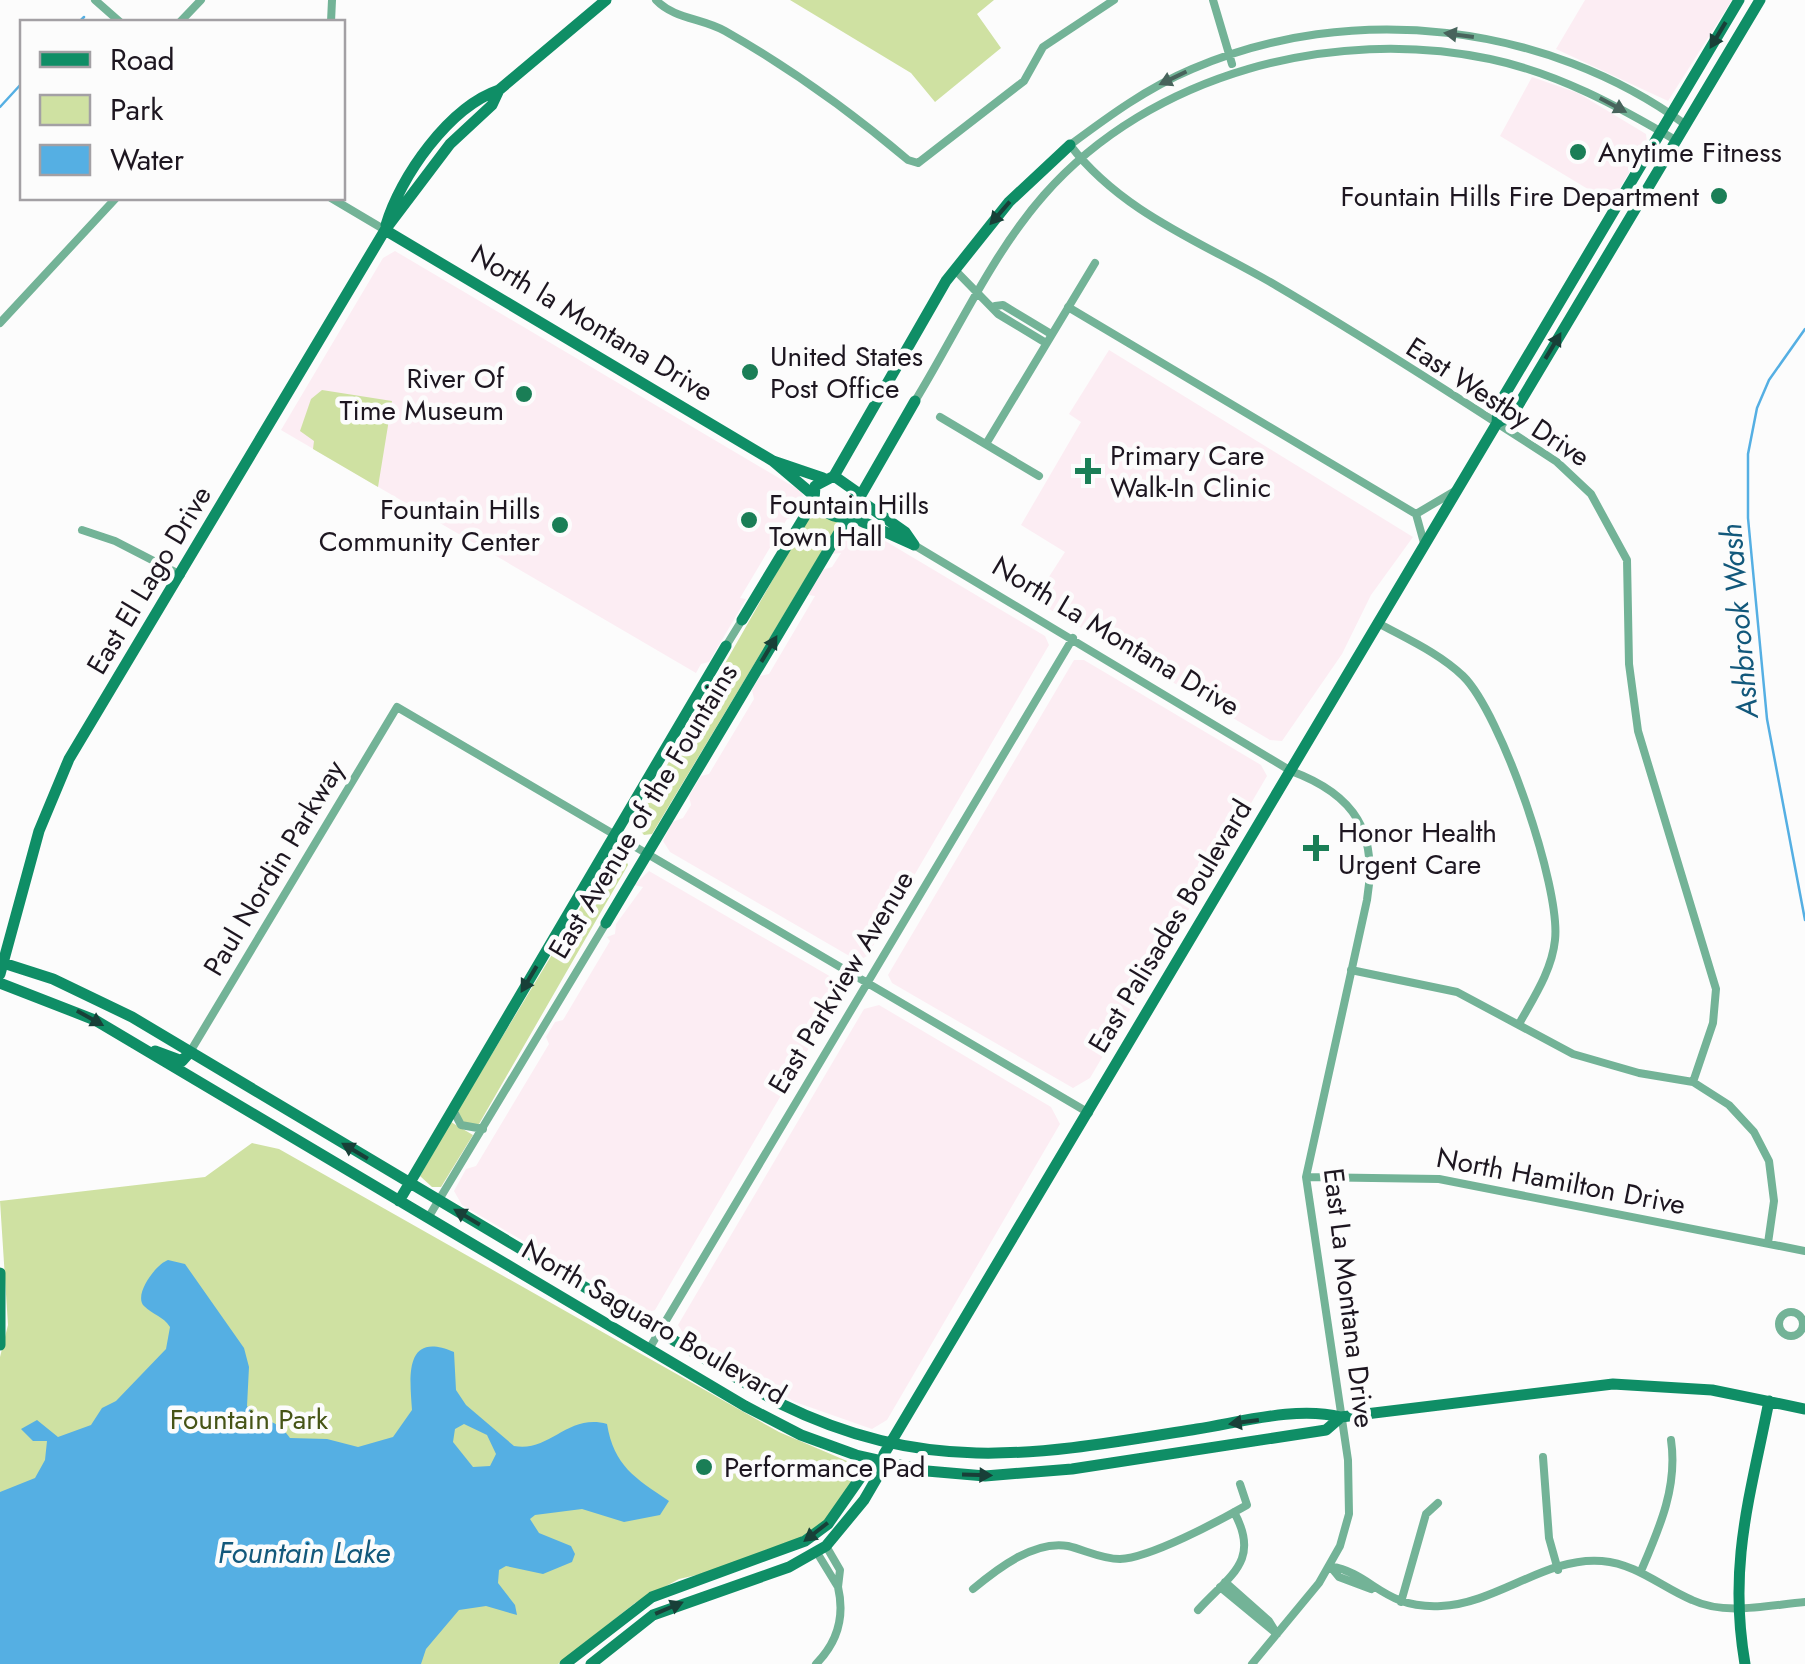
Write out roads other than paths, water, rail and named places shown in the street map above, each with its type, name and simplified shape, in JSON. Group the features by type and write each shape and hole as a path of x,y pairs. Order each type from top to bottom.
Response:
{"street":[{"path":"95,0 118,20"},
{"path":"182,20 201,0"},
{"name":"East El Lago Drive","path":"1,966 56,783 385,230 450,144 492,105 498,90 606,0"},
{"path":"656,0 667,11 722,29 834,100 914,163 927,158 1024,81 1043,47 1114,0"},
{"path":"676,0 681,13"},
{"path":"1213,0 1231,60"},
{"name":"East Palisades Boulevard","path":"885,1453 1425,546 1497,423 1498,406 1739,0"},
{"name":"East Palisades Boulevard","path":"1497,423 1513,414 1760,0"},
{"path":"1379,50 1380,30"},
{"path":"773,461 828,477 955,270 1009,202 1070,145 1147,91 1231,60 1302,37 1380,30 1462,35 1546,54 1620,86 1686,126"},
{"path":"861,498 1028,215 1082,160 1156,109 1223,78 1306,56 1379,50 1453,54 1526,69 1594,95 1677,141"},
{"name":"East Westby Drive","path":"1070,145 1113,192 1278,286 1497,423 1583,484 1610,522 1626,560 1629,664 1638,730 1716,989 1713,1023 1692,1082"},
{"path":"0,323 114,200"},
{"path":"334,200 385,230"},
{"name":"North la Montana Drive","path":"385,230 773,461"},
{"path":"986,444 1095,263"},
{"path":"955,270 994,306 1048,338"},
{"path":"1068,307 1416,514 1425,546"},
{"path":"940,417 1039,476"},
{"path":"773,461 814,498"},
{"name":"East Avenue of the Fountains","path":"399,1201 828,477"},
{"name":"North La Montana Drive","path":"828,477 861,498 904,532 914,545"},
{"path":"1416,514 1458,489"},
{"name":"North La Montana Drive","path":"814,498 830,515 849,518 914,545 1291,771"},
{"name":"East Avenue of the Fountains","path":"428,1218 861,498"},
{"path":"82,530 115,541 181,575"},
{"path":"1378,624 1432,652 1462,676 1487,706 1506,746 1550,890 1556,928 1550,964 1519,1024"},
{"name":"East Parkview Avenue","path":"648,1349 1073,638"},
{"name":"Paul Nordin Parkway","path":"190,1052 397,707 616,835"},
{"name":"East La Montana Drive","path":"1252,1664 1330,1566 1350,1514 1349,1472 1306,1177 1371,874 1368,839 1355,813 1311,778 1291,771"},
{"path":"616,835 1089,1114"},
{"name":"North Saguaro Boulevard","path":"1,966 97,998 794,1410 885,1453 1030,1454 1304,1414 1340,1417 1613,1384 1712,1390 1805,1408"},
{"path":"1351,970 1457,992 1574,1054 1639,1073 1692,1082 1729,1106 1754,1132 1768,1161 1774,1201 1768,1243"},
{"path":"0,986 0,1000"},
{"name":"North Saguaro Boulevard","path":"0,986 79,1012 142,1047 783,1427 964,1475 1034,1473 1326,1430 1340,1417"},
{"path":"142,1047 182,1061 190,1052"},
{"path":"453,1106 454,1118 461,1125 483,1128"},
{"name":"North Hamilton Drive","path":"1306,1177 1439,1178 1805,1251"},
{"path":"0,1273 0,1344"},
{"path":"1745,1664 1737,1608 1738,1552 1769,1401"},
{"path":"1641,1571 1670,1491 1674,1462 1671,1440"},
{"path":"590,1664 653,1614 789,1567 821,1549 864,1500 885,1453"},
{"path":"565,1664 652,1597 806,1541 828,1524 865,1471 885,1453"},
{"path":"1543,1457 1549,1538 1558,1570"},
{"path":"972,1589 1002,1566 1048,1546 1064,1545 1104,1557 1138,1556 1247,1505 1240,1484"},
{"path":"1400,1602 1426,1514 1438,1503"},
{"path":"1198,1610 1223,1584 1247,1546 1234,1512"},
{"path":"816,1664 837,1634 842,1610 838,1587 821,1549"},
{"path":"1330,1566 1339,1577 1400,1602 1446,1606 1484,1598 1596,1560 1641,1571 1692,1600 1737,1608 1805,1602"},
{"path":"1223,1584 1269,1621 1276,1634"}],"water":[{"name":"Fountain Lake","path":"168,1260 185,1264 244,1348 249,1367 247,1406 290,1438 327,1439 358,1447 393,1437 412,1410 413,1361 426,1347 437,1347 454,1352 456,1390 466,1405 514,1446 538,1444 581,1424 607,1424 615,1451 628,1470 669,1501 660,1515 624,1522 582,1509 535,1515 530,1519 539,1533 571,1546 575,1554 572,1562 543,1574 506,1566 499,1570 498,1583 515,1605 517,1615 486,1606 459,1610 426,1649 421,1664 0,1664 0,1492 35,1478 45,1460 47,1441 33,1441 21,1429 37,1420 58,1437 91,1425 102,1408 116,1401 166,1349 170,1327 141,1301 147,1280","holes":["464,1424 487,1435 496,1454 490,1466 473,1467 453,1442 455,1429"]}],"waterway":[{"path":"81,20 84,17"},
{"path":"0,107 20,85"},
{"name":"Ashbrook Wash","path":"1805,329 1769,380 1757,408 1748,454 1748,518 1767,719 1805,920"}],"place":[{"name":"Anytime Fitness","path":"1578,152"},
{"name":"Fountain Hills Fire Department","path":"1719,196"},
{"name":"United States Post Office","path":"750,372"},
{"name":"River Of Time Museum","path":"524,394"},
{"name":"Primary Care Walk-In Clinic","path":"1088,471"},
{"name":"Fountain Hills Town Hall","path":"749,520"},
{"name":"Fountain Hills Community Center","path":"560,525"},
{"name":"Honor Health Urgent Care","path":"1316,848"},
{"name":"Performance Pad","path":"704,1467"}],"park label":[{"name":"Fountain Park","path":"249,1419"}]}
